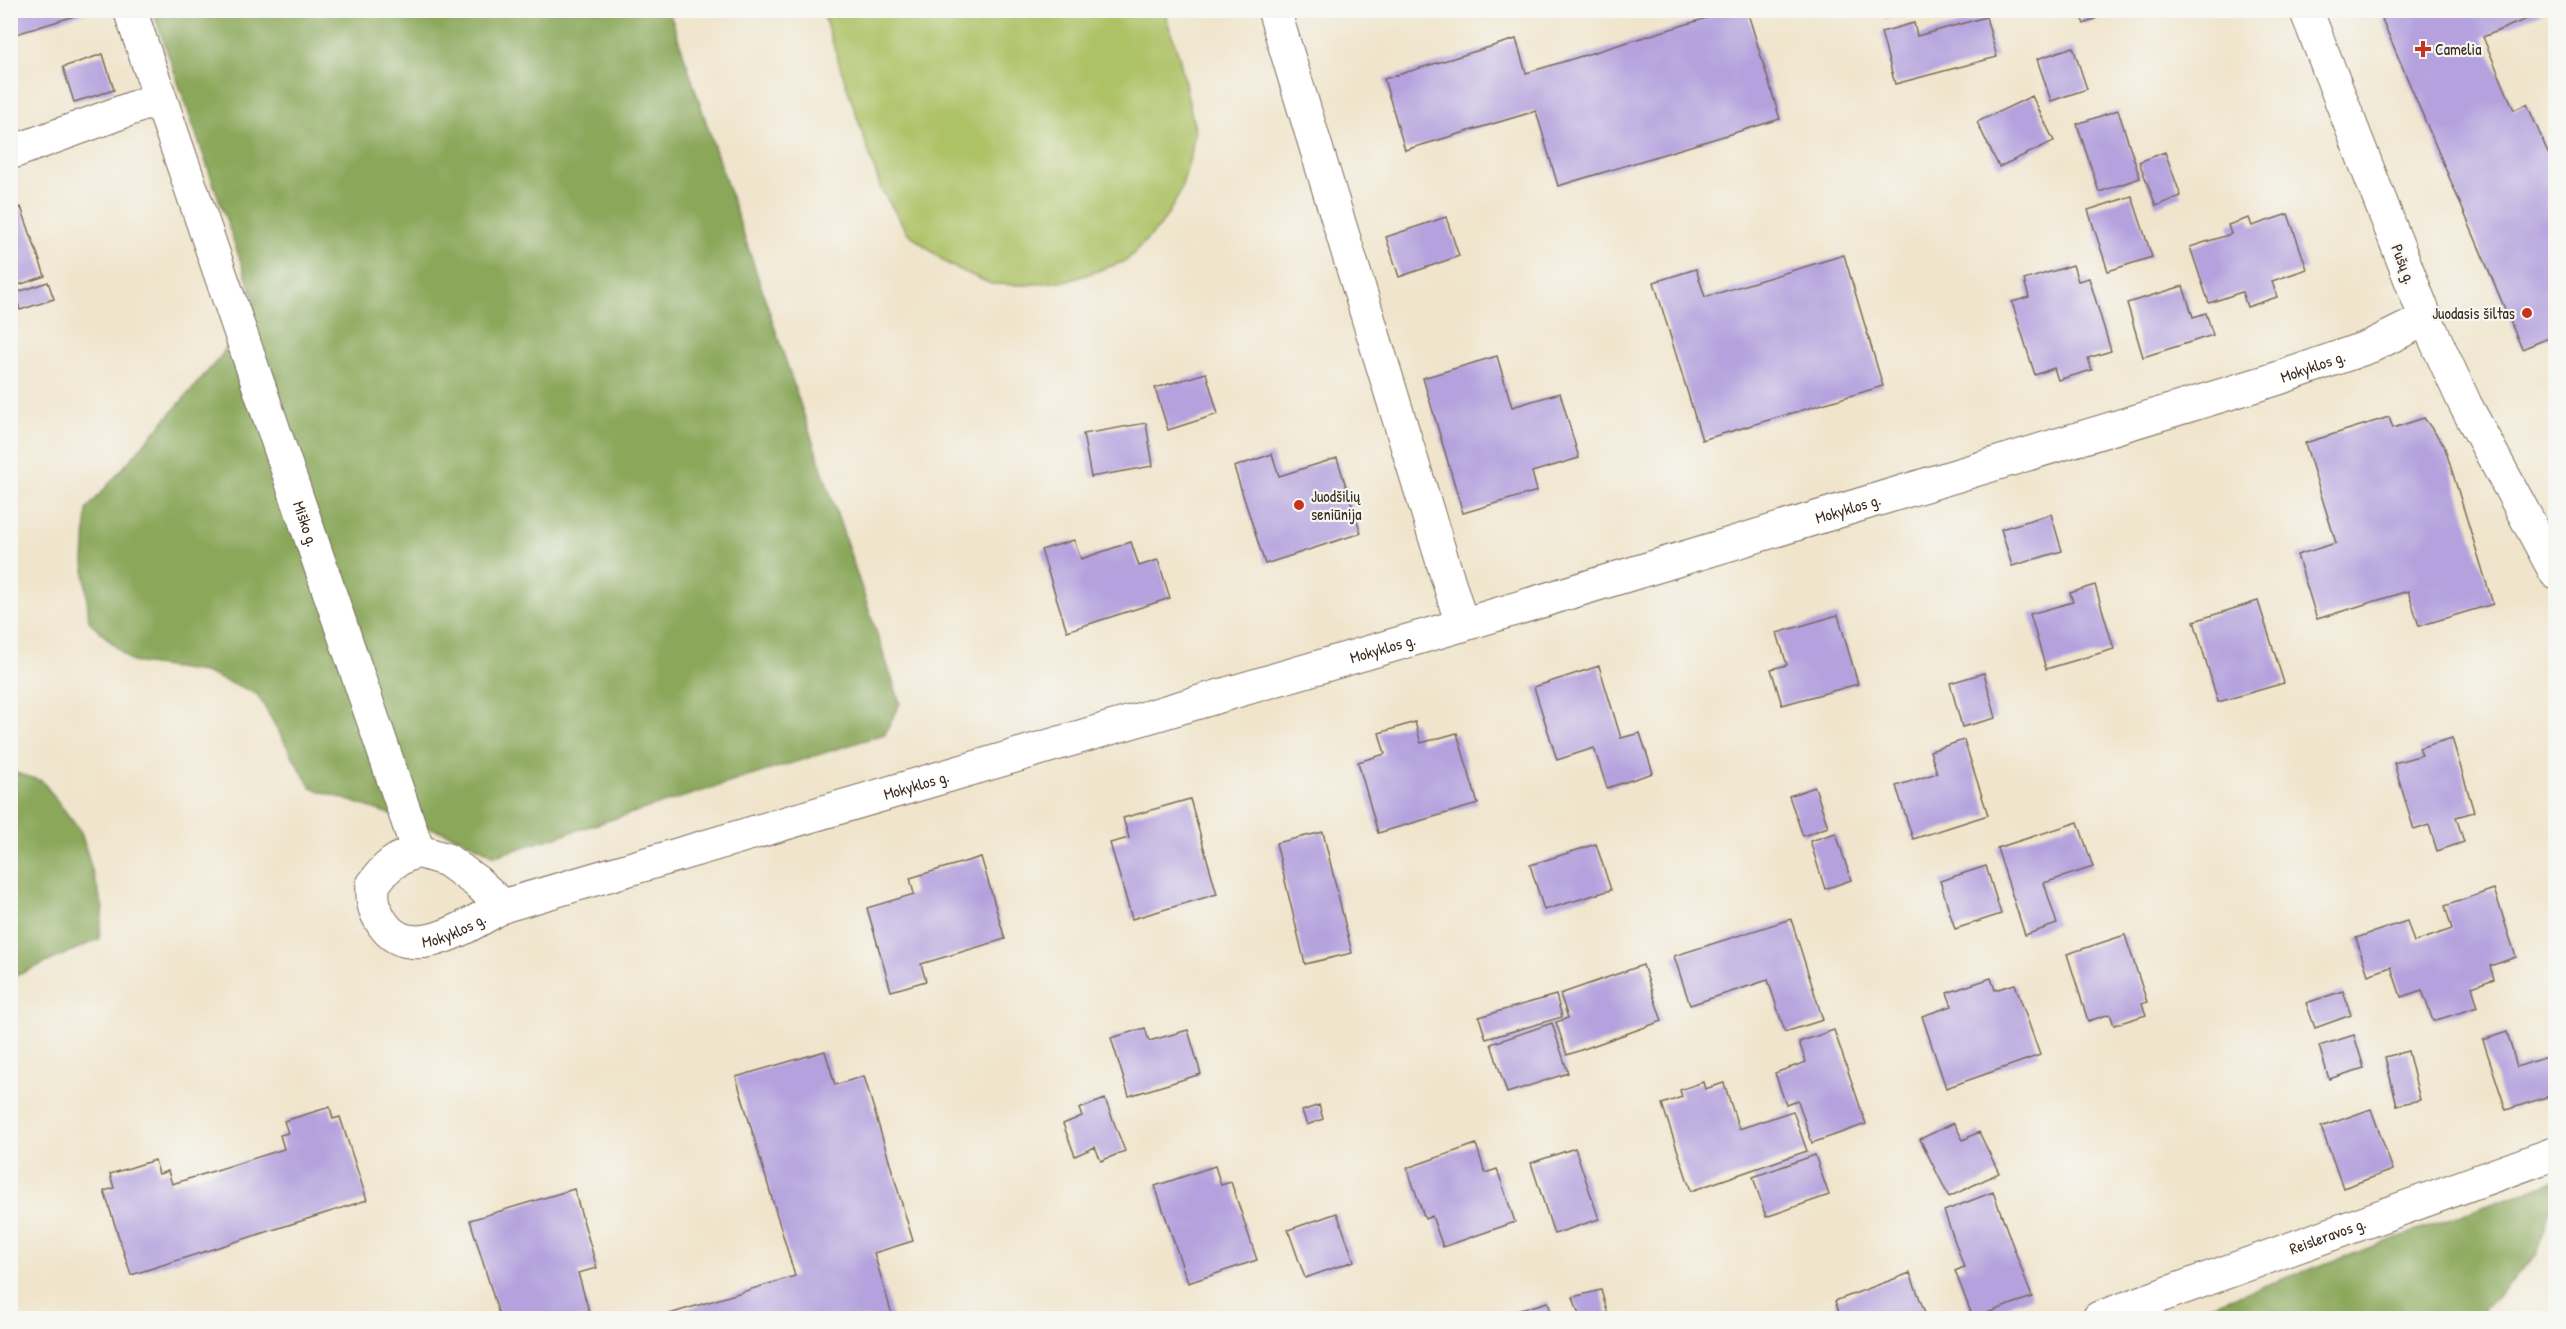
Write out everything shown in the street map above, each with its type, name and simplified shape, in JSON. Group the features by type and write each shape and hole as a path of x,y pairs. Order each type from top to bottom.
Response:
{"street":[{"name":"Miško g.","path":"130,10 418,851"},
{"path":"1274,10 1462,625"},
{"name":"Pušų g.","path":"2306,10 2426,319 2465,404 2556,573"},
{"path":"10,153 160,98"},
{"name":"Mokyklos g.","path":"418,851 399,857 384,869 373,885 372,898 375,912 388,932 405,940 428,942 452,933 503,906 1462,625 2276,379 2371,346 2426,319"},
{"path":"418,851 447,860 477,882 503,906"},
{"name":"Reisleravos g.","path":"2099,1318 2556,1153"}],"green space":[{"path":"153,11 669,11 900,703 885,734 495,856 461,838 311,788 257,694 204,672 132,662 89,621 84,562 87,509 221,356 255,302"},
{"path":"822,11 1164,11 1179,56 1195,130 1191,155 1179,195 1161,225 1126,261 1071,280 1026,285 991,284 949,265 907,232 881,189"},
{"path":"10,771 42,781 81,832 103,908 99,939 11,978"},
{"path":"2555,1181 2555,1191 2538,1253 2477,1318 2175,1318"}],"building":[{"path":"10,10 91,10 91,11 10,36"},
{"path":"1733,10 1747,10 1780,119 1558,186 1536,111 1405,150 1384,79 1516,39 1526,73"},
{"path":"1883,10 1907,10 1907,11 1885,18"},
{"path":"2078,10 2114,10 2084,24"},
{"path":"2403,10 2546,11 2483,37 2514,110 2527,104 2556,171 2556,191 2549,194 2556,209 2556,335 2522,349 2382,19"},
{"path":"1986,17 1997,57 1895,84 1881,32 1914,23 1917,36"},
{"path":"2073,47 2087,89 2051,101 2037,59"},
{"path":"103,54 114,90 74,102 63,67"},
{"path":"2032,96 2054,141 1999,167 1977,122"},
{"path":"2118,110 2140,178 2099,192 2077,124"},
{"path":"2165,152 2181,196 2156,206 2139,162"},
{"path":"2132,196 2152,257 2108,271 2088,210"},
{"path":"21,207 45,276 10,288 10,211"},
{"path":"2288,214 2307,269 2272,281 2277,297 2247,307 2242,292 2209,303 2190,247 2231,234 2228,225 2249,218 2252,226"},
{"path":"1446,217 1459,256 1399,277 1386,237"},
{"path":"1844,255 1883,386 1702,440 1654,282 1696,269 1705,297"},
{"path":"2073,265 2078,281 2089,278 2111,351 2088,358 2092,370 2058,380 2054,368 2035,375 2012,302 2029,297 2024,280"},
{"path":"48,282 54,299 20,310 15,293"},
{"path":"2183,286 2193,317 2206,313 2213,335 2143,357 2127,303"},
{"path":"1497,356 1512,407 1560,393 1579,458 1532,472 1537,491 1463,513 1423,378"},
{"path":"1206,373 1218,414 1168,430 1155,388"},
{"path":"2389,417 2393,428 2424,418 2444,445 2493,604 2419,626 2408,591 2317,619 2297,555 2336,543 2305,443"},
{"path":"1146,423 1153,466 1091,477 1083,434"},
{"name":"Juodšilių seniūnija","path":"1272,454 1279,476 1337,458 1361,533 1265,564 1234,467"},
{"path":"2051,514 2062,551 2012,566 2001,529"},
{"path":"1074,540 1081,559 1131,542 1139,566 1158,560 1170,598 1067,631 1041,550"},
{"path":"2095,585 2114,649 2046,669 2030,614 2073,602 2070,593"},
{"path":"2258,601 2284,683 2218,702 2194,621"},
{"path":"1838,615 1858,684 1782,705 1771,669 1787,665 1777,633"},
{"path":"1599,666 1621,738 1640,733 1653,773 1607,788 1594,748 1557,760 1534,687"},
{"path":"1984,673 1996,718 1962,727 1950,683"},
{"path":"1415,722 1421,743 1457,733 1478,804 1378,833 1358,762 1385,754 1379,733"},
{"path":"2452,738 2474,812 2456,817 2464,842 2437,851 2429,825 2414,830 2394,763 2422,755 2419,748"},
{"path":"1964,740 1988,815 1913,839 1896,786 1937,773 1930,751"},
{"path":"1815,787 1828,827 1803,836 1789,796"},
{"path":"1190,799 1217,894 1132,919 1110,843 1129,838 1123,818"},
{"path":"2078,822 2093,867 2044,883 2057,924 2025,935 1997,848"},
{"path":"1323,832 1352,953 1305,964 1276,843"},
{"path":"1836,833 1851,880 1825,889 1810,841"},
{"path":"1596,844 1611,890 1544,910 1530,865"},
{"path":"981,857 1005,939 921,964 926,981 891,991 867,908 914,894 910,878"},
{"path":"1986,866 2001,914 1955,929 1940,881"},
{"path":"2494,889 2516,957 2490,966 2494,979 2472,987 2478,1007 2433,1021 2422,990 2401,997 2391,967 2368,975 2356,938 2407,921 2414,942 2452,929 2445,906"},
{"path":"1791,919 1823,1020 1785,1032 1768,980 1690,1005 1674,956"},
{"path":"2125,935 2147,1002 2142,1004 2146,1015 2114,1025 2110,1014 2088,1021 2067,954"},
{"path":"1643,965 1662,1021 1567,1055 1556,1022 1568,1018 1560,994"},
{"path":"1991,978 1995,990 2015,984 2040,1055 1946,1088 1922,1016 1952,1006 1947,993"},
{"path":"2343,991 2351,1015 2315,1028 2306,1003"},
{"path":"1556,995 1562,1017 1486,1039 1479,1017"},
{"path":"1552,1023 1568,1073 1507,1093 1491,1044"},
{"path":"1145,1028 1149,1041 1188,1030 1201,1074 1129,1096 1111,1038"},
{"path":"1834,1030 1866,1124 1812,1143 1798,1101 1786,1105 1775,1073 1806,1062 1799,1042"},
{"path":"2507,1032 2517,1067 2555,1054 2556,1094 2506,1110 2483,1040"},
{"path":"2354,1035 2364,1068 2329,1079 2319,1046"},
{"path":"825,1051 835,1085 864,1076 913,1241 874,1253 893,1318 656,1318 795,1276 736,1077"},
{"path":"2408,1051 2420,1100 2397,1105 2385,1057"},
{"path":"1703,1082 1705,1089 1724,1083 1739,1129 1793,1111 1807,1151 1691,1191 1662,1104 1682,1097 1680,1090"},
{"path":"1105,1099 1125,1151 1101,1161 1095,1147 1075,1156 1063,1124 1082,1116 1079,1109"},
{"path":"1319,1105 1323,1119 1307,1125 1302,1111"},
{"path":"330,1107 333,1119 340,1117 367,1200 131,1275 104,1191 114,1188 110,1174 155,1160 159,1174 168,1171 172,1184 284,1149 280,1135 288,1133 284,1121"},
{"path":"2371,1109 2393,1170 2343,1188 2321,1127"},
{"path":"1954,1123 1963,1140 1979,1132 1999,1173 1949,1197 1920,1139"},
{"path":"1476,1144 1485,1173 1497,1169 1515,1222 1443,1247 1432,1216 1425,1219 1407,1168"},
{"path":"1575,1148 1599,1219 1554,1234 1531,1163"},
{"path":"1815,1155 1829,1195 1766,1217 1753,1177"},
{"path":"1215,1166 1221,1185 1231,1182 1257,1260 1188,1283 1155,1186"},
{"path":"574,1189 597,1268 578,1273 591,1318 500,1318 470,1220"},
{"path":"1993,1192 2032,1297 1973,1318 1955,1271 1964,1267 1944,1211"},
{"path":"1337,1213 1354,1261 1305,1278 1288,1230"},
{"path":"1910,1273 1927,1318 1841,1318 1835,1301"},
{"path":"1601,1290 1609,1318 1570,1318 1579,1315 1573,1297"},
{"path":"1548,1302 1553,1318 1492,1318"}],"place":[{"name":"Camelia","path":"2423,49"},
{"name":"Juodasis šiltas","path":"2527,313"},
{"name":"Juodšilių seniūnija","path":"1299,505"}]}
